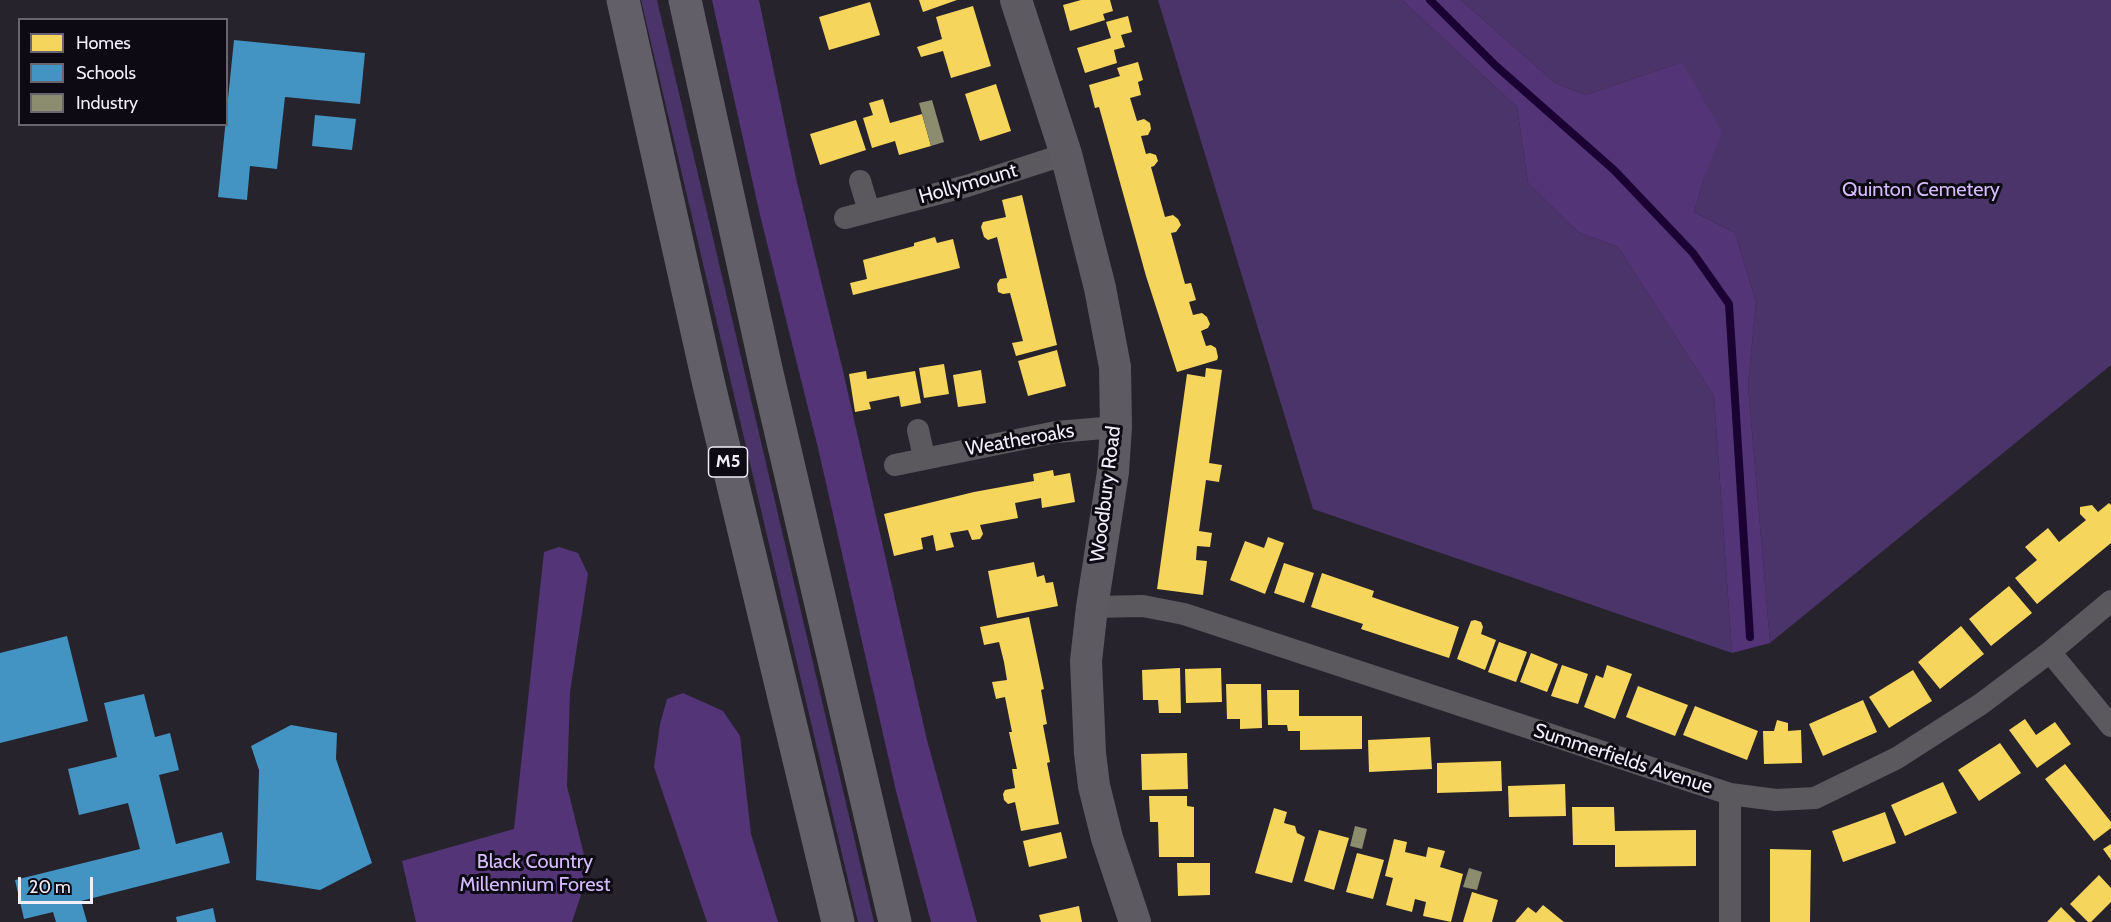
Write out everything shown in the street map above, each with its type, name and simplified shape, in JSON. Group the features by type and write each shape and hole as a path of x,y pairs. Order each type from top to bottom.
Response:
{"highway":[{"name":"M5","path":"622,0 710,385 838,922"},
{"path":"685,0 767,374 895,922"}],"street":[{"name":"Woodbury Road","path":"1016,0 1066,154 1100,288 1115,367 1116,427 1113,472 1086,662 1090,753 1094,786 1107,838 1135,922"},
{"name":"Hollymount","path":"845,218 967,186 1066,154"},
{"path":"860,181 869,212"},
{"name":"Weatheroaks","path":"895,465 924,457 1056,432 1116,427"},
{"path":"918,430 924,457"},
{"name":"Summerfields Avenue","path":"1092,607 1143,606 1184,614 1730,794 1776,800 1815,798 1897,759 1981,704 2050,652 2111,601"},
{"path":"2050,652 2111,726"},
{"path":"1730,794 1730,922"}],"green space":[{"path":"641,0 657,0 874,922 858,922"},
{"path":"712,0 759,0 796,178 843,371 927,740 977,922 931,922 896,791 818,448 760,215"},
{"path":"1158,0 1402,0 1517,107 1528,183 1578,232 1618,247 1714,396 1732,653 1313,509"},
{"path":"1402,0 1461,0 1555,83 1586,95 1682,62 1722,132 1694,212 1735,233 1756,302 1748,385 1770,643 1732,653 1714,396 1618,247 1578,232 1528,183 1517,107"},
{"name":"Quinton Cemetery","path":"1461,0 2111,0 2111,365 1770,643 1748,385 1756,302 1735,233 1694,212 1704,178 1682,62 1586,95 1555,83"},
{"name":"Black Country Millennium Forest","path":"559,547 578,553 588,574 570,692 567,786 585,859 581,895 572,922 416,922 402,861 514,829 544,552"},
{"path":"683,693 723,711 740,736 751,834 778,922 707,922 654,767 660,724 667,699"}],"building: Homes":[{"path":"919,0 957,0 923,12"},
{"path":"1081,0 1110,0 1113,11 1103,14 1105,20 1070,31 1063,5"},
{"path":"870,2 880,35 829,50 819,17"},
{"path":"973,6 991,66 951,78 943,51 921,57 917,47 942,39 936,17"},
{"path":"1128,16 1132,32 1121,35 1125,47 1114,50 1117,63 1085,73 1077,48 1111,38 1106,22"},
{"path":"1138,62 1143,80 1138,82 1141,95 1130,98 1137,121 1144,119 1150,123 1151,129 1148,135 1141,136 1146,154 1156,155 1158,161 1151,167 1165,217 1173,215 1181,225 1176,232 1171,233 1185,284 1191,283 1196,300 1189,302 1193,315 1202,313 1207,317 1210,324 1208,328 1201,331 1206,346 1211,345 1216,348 1218,357 1217,360 1177,372 1146,276 1099,107 1095,108 1089,85 1120,76 1117,68"},
{"path":"996,84 1011,131 980,141 965,94"},
{"path":"883,99 890,123 922,114 931,146 899,155 895,141 872,148 863,118 873,115 869,103"},
{"path":"856,120 866,150 820,165 810,134"},
{"path":"1022,195 1057,345 1016,356 1012,343 1023,341 1010,293 998,292 997,284 1000,279 1007,278 997,237 988,240 984,237 981,227 983,222 1006,217 1002,200"},
{"path":"935,237 937,243 953,239 960,268 853,295 850,283 867,279 863,260 914,246 914,243"},
{"path":"1057,350 1066,386 1028,396 1018,361"},
{"path":"944,364 949,394 924,398 919,368"},
{"path":"1206,368 1222,370 1209,463 1222,465 1219,482 1206,480 1199,531 1212,533 1210,547 1197,546 1196,560 1207,561 1203,595 1157,589 1187,374 1205,377"},
{"path":"981,370 986,403 958,407 953,375"},
{"path":"866,371 867,379 915,371 921,403 901,407 899,396 869,402 871,409 855,412 849,374"},
{"path":"1053,470 1054,476 1070,473 1075,502 1042,508 1041,498 1015,503 1018,518 980,525 983,534 980,539 972,540 968,530 950,533 954,547 936,551 933,535 921,538 923,549 894,556 884,514 974,492 1034,481 1033,474"},
{"path":"2109,503 2111,505 2111,543 2037,604 2015,578 2037,560 2025,547 2048,528 2059,542 2086,520 2080,514 2080,507 2092,505 2098,512"},
{"path":"1268,537 1284,543 1265,594 1230,580 1245,541 1264,548"},
{"path":"1034,562 1037,577 1044,575 1046,583 1053,582 1058,606 997,618 988,571"},
{"path":"1284,563 1314,573 1304,603 1274,593"},
{"path":"1322,573 1374,591 1372,597 1459,627 1449,658 1361,629 1363,624 1311,607"},
{"path":"2009,586 2032,613 1991,646 1969,619"},
{"path":"1029,617 1044,689 1041,690 1047,724 1043,725 1050,762 1047,763 1059,824 1021,831 1015,802 1008,804 1003,794 1005,790 1015,788 1012,769 1017,769 1009,732 1012,732 1005,697 996,699 992,682 1007,680 1004,662 999,642 984,645 980,627"},
{"path":"1471,621 1481,622 1483,627 1481,634 1496,640 1485,670 1457,659"},
{"path":"1961,626 1984,654 1940,689 1918,662"},
{"path":"1499,642 1527,652 1516,682 1488,672"},
{"path":"1531,653 1558,664 1547,692 1520,682"},
{"path":"1562,665 1588,674 1578,704 1551,696"},
{"path":"1607,665 1632,674 1615,719 1584,707 1596,675 1603,678"},
{"path":"1180,668 1181,713 1159,713 1158,700 1143,700 1142,670"},
{"path":"1221,668 1222,702 1186,703 1185,669"},
{"path":"1913,670 1932,701 1889,728 1869,697"},
{"path":"1226,684 1261,684 1262,728 1240,729 1240,719 1227,719"},
{"path":"1638,686 1688,705 1675,736 1626,717"},
{"path":"1267,690 1299,690 1299,716 1362,716 1362,749 1300,750 1300,731 1288,731 1287,725 1268,725"},
{"path":"1863,700 1877,732 1823,756 1809,724"},
{"path":"1695,706 1758,731 1747,760 1683,735"},
{"path":"2025,719 2036,735 2055,722 2071,744 2037,768 2009,730"},
{"path":"1777,720 1788,723 1788,731 1801,730 1802,763 1764,764 1763,731 1774,731"},
{"path":"1430,737 1432,769 1369,772 1368,740"},
{"path":"2000,743 2021,773 1979,801 1958,770"},
{"path":"1187,753 1188,789 1142,790 1141,754"},
{"path":"1501,761 1502,791 1437,793 1437,763"},
{"path":"2065,764 2111,822 2111,828 2094,841 2045,779"},
{"path":"1943,782 1957,813 1905,836 1891,805"},
{"path":"1565,784 1566,816 1509,817 1508,786"},
{"path":"1149,796 1187,796 1187,806 1194,807 1194,857 1159,857 1158,822 1150,822"},
{"path":"1572,807 1614,807 1615,831 1696,830 1696,866 1615,867 1615,845 1573,845"},
{"path":"1274,808 1287,812 1284,823 1295,826 1297,833 1305,837 1292,883 1255,873"},
{"path":"1885,812 1896,843 1843,862 1832,831"},
{"path":"1319,830 1349,838 1334,890 1304,881"},
{"path":"1061,832 1067,858 1029,867 1023,841"},
{"path":"1394,839 1407,842 1405,852 1426,857 1428,847 1445,851 1440,867 1463,874 1451,922 1423,916 1426,902 1415,899 1412,912 1386,905 1393,878 1385,876"},
{"path":"2111,844 2111,860 2103,849"},
{"path":"1770,849 1811,850 1810,922 1770,922"},
{"path":"1357,853 1384,860 1373,899 1346,892"},
{"path":"1177,863 1210,863 1210,895 1178,896"},
{"path":"2099,875 2111,888 2111,902 2091,922 2088,922 2070,904"},
{"path":"1472,892 1498,900 1492,922 1463,922"},
{"path":"1543,905 1564,922 1515,922 1528,907 1536,913"},
{"path":"1079,906 1082,922 1041,922 1039,915"},
{"path":"2061,907 2076,922 2047,922"}],"building: Schools":[{"path":"234,40 365,53 360,104 285,97 277,169 250,166 247,200 218,197 225,126 228,126 228,99"},
{"path":"315,115 356,119 352,150 312,146"},
{"path":"67,636 88,721 0,743 0,653"},
{"path":"144,694 155,737 170,733 179,770 159,775 176,844 222,832 230,863 81,901 87,922 56,922 53,912 24,919 15,880 140,849 128,803 79,815 68,769 117,757 104,703"},
{"path":"291,725 337,733 336,759 372,863 320,890 256,880 259,770 251,746"},
{"path":"213,908 216,922 177,922 176,917"}],"building: Industry":[{"path":"932,100 944,142 931,146 919,103"},
{"path":"1355,826 1367,829 1362,849 1350,846"},
{"path":"1469,868 1482,872 1477,890 1463,887"}],"waterway":[{"path":"1430,0 1495,65 1614,170 1693,253 1729,304 1750,637"}]}
